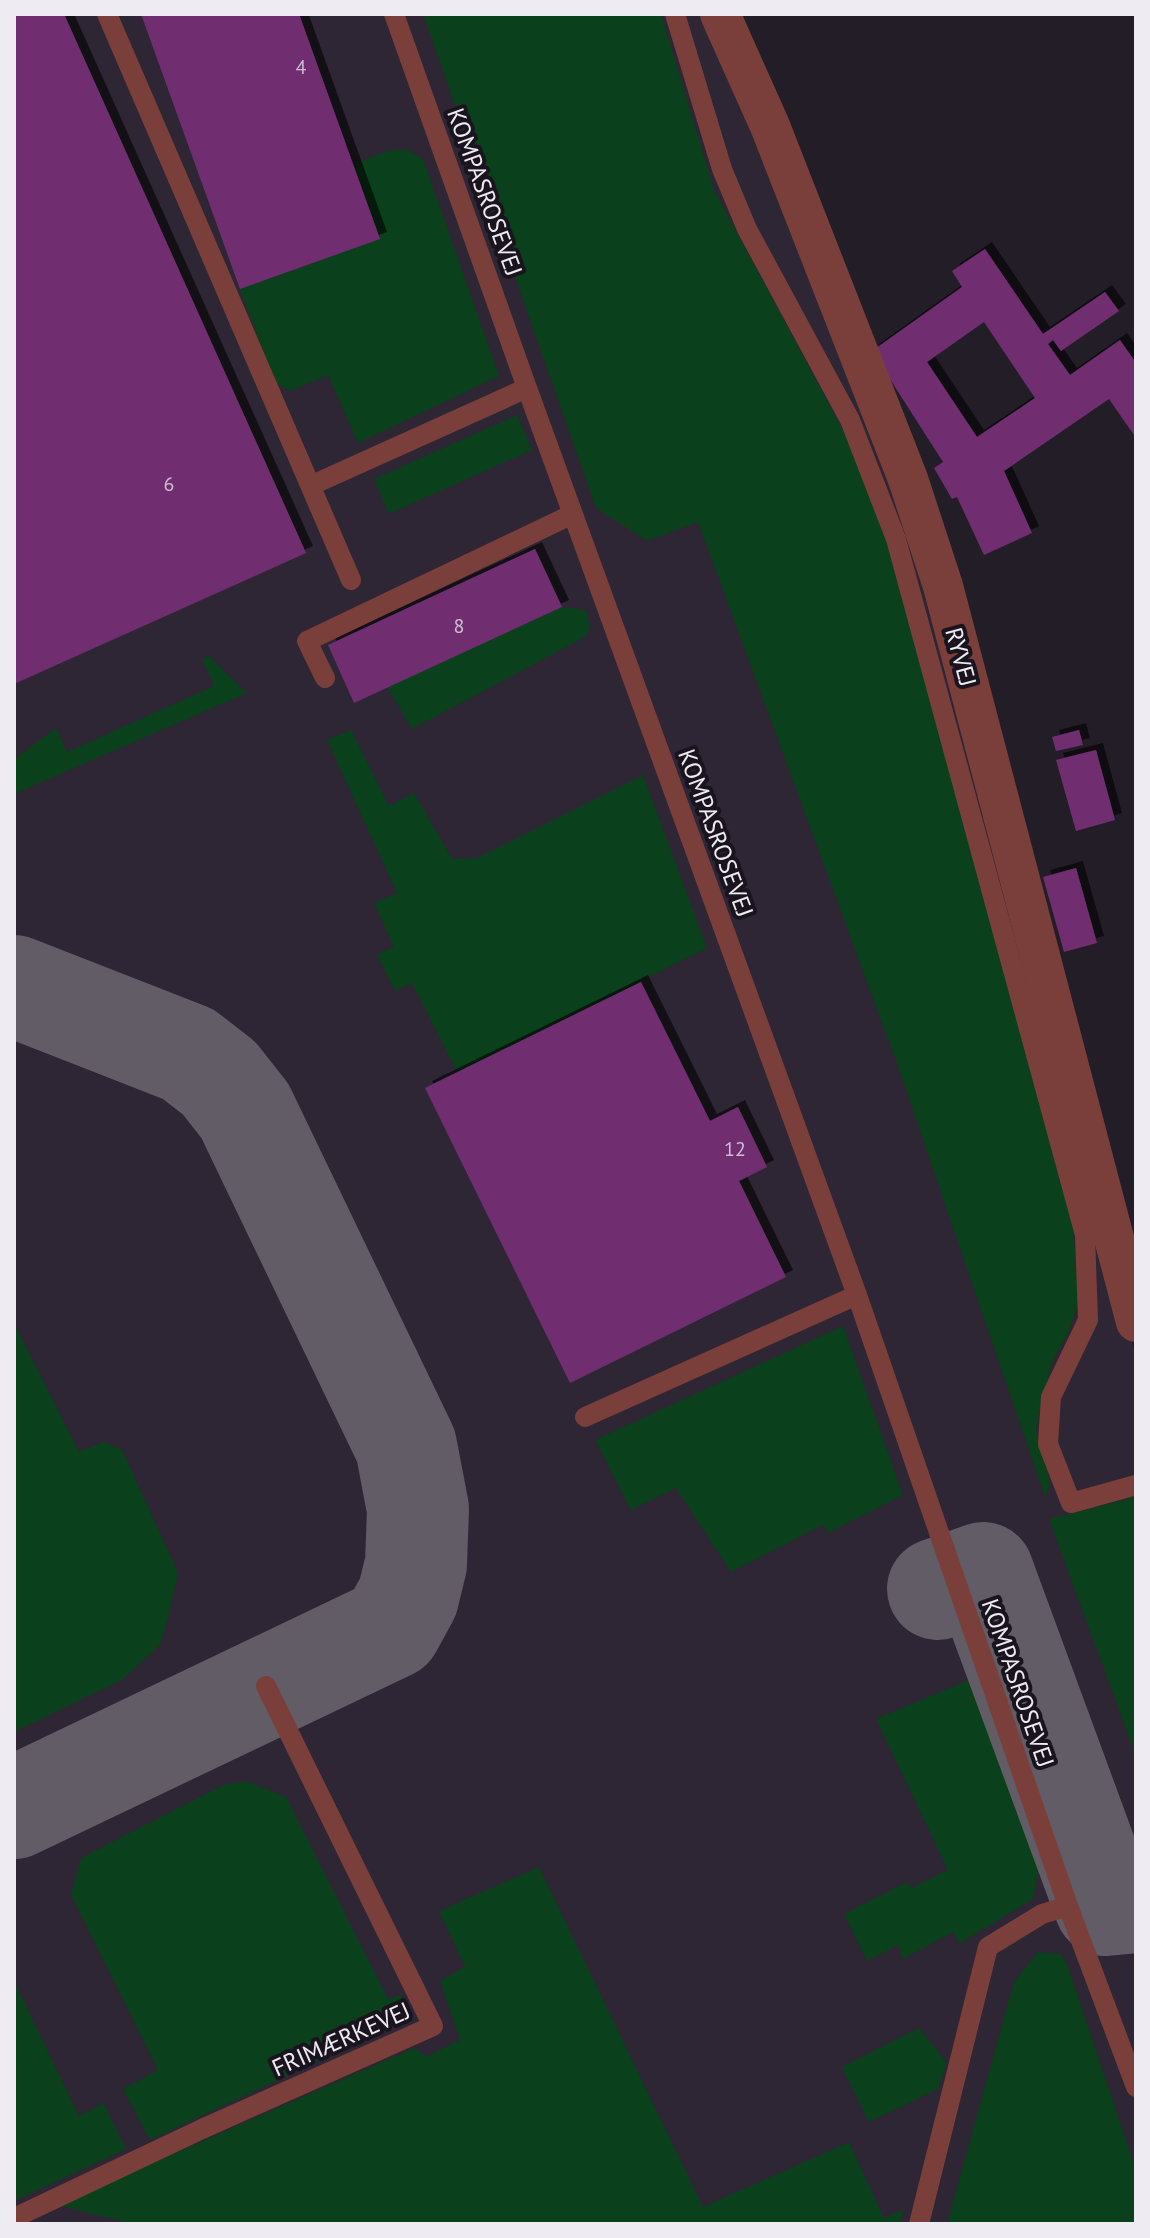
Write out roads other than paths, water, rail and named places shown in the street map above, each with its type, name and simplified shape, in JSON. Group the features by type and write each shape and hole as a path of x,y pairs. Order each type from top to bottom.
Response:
{"street":[{"name":"RYVEJ","path":"720,14 770,126 903,465 943,586 1136,1322"}],"lane":[{"path":"107,14 351,580"},
{"name":"KOMPASROSEVEJ","path":"394,14 857,1295 1068,1906 1136,2087"},
{"path":"675,14 722,169 747,229 850,420 896,539 1085,1235 1088,1320 1051,1397 1048,1444 1071,1503 1136,1485"},
{"path":"312,485 527,388"},
{"path":"325,678 307,641 573,514"},
{"path":"585,1417 857,1295"},
{"name":"FRIMÆRKEVEJ","path":"14,2218 202,2129 433,2026 266,1686"},
{"path":"919,2224 988,1947 1042,1914 1068,1906"}]}
